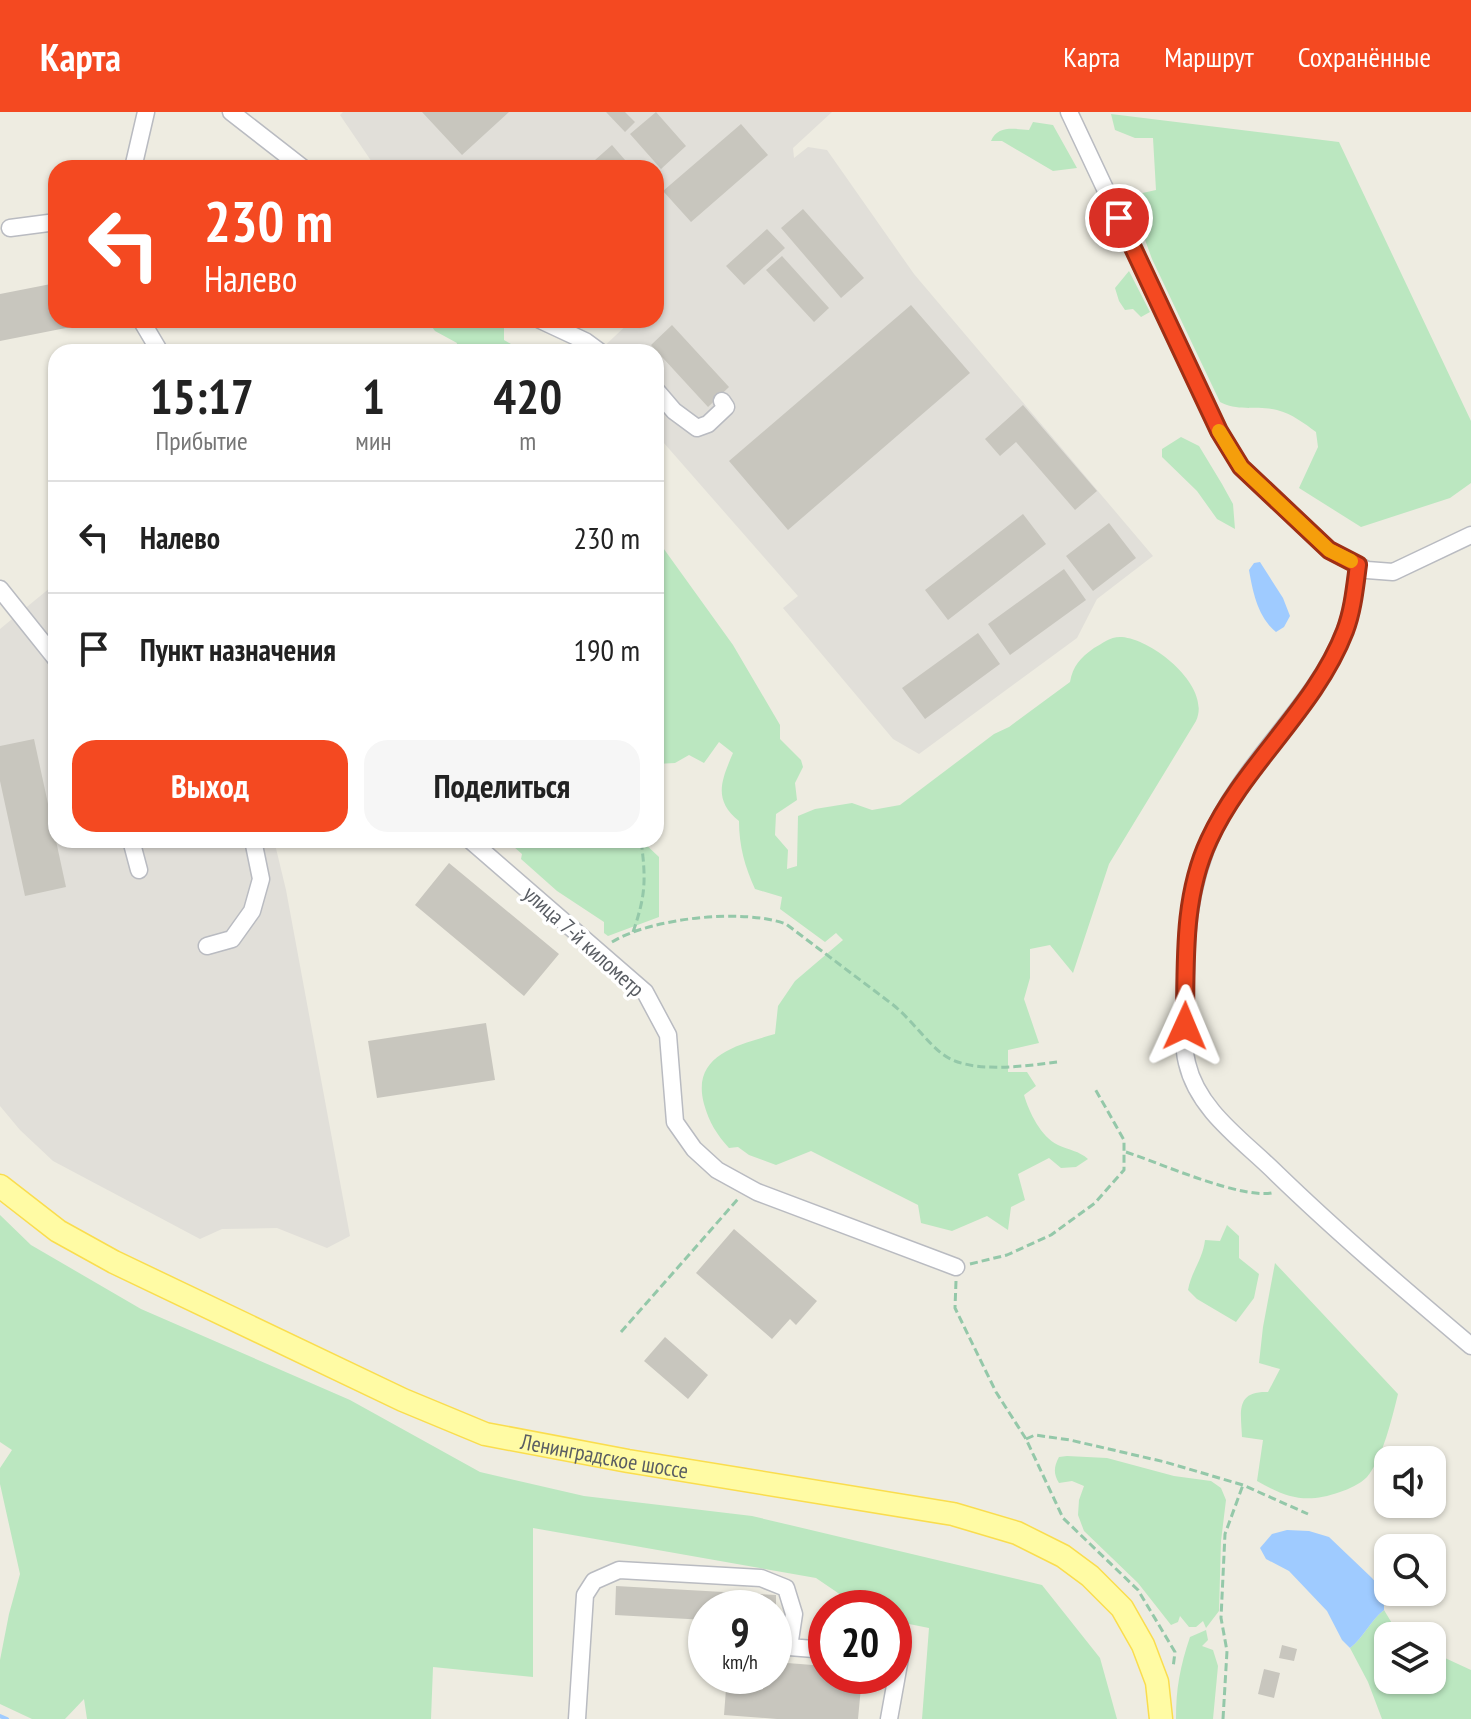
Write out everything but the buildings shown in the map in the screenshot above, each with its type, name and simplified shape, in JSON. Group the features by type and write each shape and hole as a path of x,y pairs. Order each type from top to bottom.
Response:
{"main road":[{"name":"Ленинградское шоссе","path":"0,1186 58,1231 114,1262 403,1400 485,1434 598,1456 953,1514 1017,1533 1063,1556 1090,1576 1122,1608 1143,1645 1157,1682 1161,1719"}],"lane":[{"path":"135,160 146,112"},
{"path":"231,112 293,160"},
{"path":"1069,112 1219,431 1241,467 1329,550 1367,570 1393,572 1471,535"},
{"path":"10,228 48,223"},
{"path":"557,328 589,344"},
{"path":"664,399 697,428 716,418 726,407 722,401"},
{"path":"1358,565 1355,594 1345,631 1315,686 1238,787 1207,844 1191,892 1187,937 1186,1063 1199,1094 1226,1127 1312,1210 1471,1346"},
{"path":"0,589 48,649"},
{"path":"133,848 139,870"},
{"path":"207,946 232,939 252,911 261,879 255,848"},
{"name":"улица 7-й километр","path":"479,848 645,992 668,1035 675,1122 694,1149 717,1170 749,1187 956,1267"},
{"path":"577,1719 585,1595 594,1581 619,1570 761,1578 786,1588 794,1614 789,1647 808,1649"},
{"path":"889,1719 894,1694"}],"path":[{"path":"633,932 644,900 642,848"},
{"path":"598,951 633,932 672,922 735,917 776,920 786,924 909,1017 940,1052 952,1059 998,1067 1057,1062"},
{"path":"1094,1087 1124,1140 1124,1170 1109,1189 1051,1235 1007,1255 956,1267 955,1308 996,1392 1026,1439 1063,1518 1138,1590 1175,1652 1173,1667"},
{"path":"1124,1152 1235,1190 1266,1195 1289,1186"},
{"path":"621,1332 749,1187"},
{"path":"1026,1439 1035,1435 1070,1440 1165,1462 1243,1485 1308,1514"},
{"path":"1223,1719 1227,1651 1221,1618 1225,1534 1243,1485"}],"shaded area":[{"path":"343,112 832,112 793,148 794,158 808,147 827,150 914,274 1153,556 1097,599 1077,638 919,754 893,739 783,608 798,596 664,443 664,344 606,344 624,328 664,328 664,160 371,160 340,115"},
{"path":"48,590 48,848 276,848 350,1236 327,1248 277,1228 222,1229 200,1239 53,1161 0,1106 0,629"}],"green space":[{"path":"1111,114 1339,142 1471,421 1471,483 1450,498 1361,527 1299,488 1318,447 1316,432 1293,416 1277,410 1234,407 1220,402 1152,259 1129,196 1156,190 1153,138 1135,138 1115,130"},
{"path":"1033,122 1053,125 1077,168 1053,171 1002,141 991,141 1002,130 1029,130"},
{"path":"1129,271 1150,312 1141,317 1133,309 1125,310 1115,288"},
{"path":"433,328 504,328 504,340 511,344 457,344"},
{"path":"1181,437 1199,446 1222,484 1233,504 1235,529 1217,519 1197,491 1162,457 1162,449"},
{"path":"664,549 733,645 780,725 780,739 801,760 803,767 795,783 797,800 776,814 775,835 788,850 787,869 797,866 798,816 815,809 852,803 872,810 900,805 994,734 1009,727 1070,682 1081,659 1111,639 1122,637 1149,647 1177,667 1188,680 1199,708 1196,721 1109,864 1073,973 1050,945 1030,949 1030,978 1024,999 1039,1043 1008,1050 1008,1072 1027,1072 1036,1086 1024,1095 1032,1116 1046,1136 1088,1159 1076,1167 1061,1168 1049,1158 1018,1174 1025,1200 1011,1207 1008,1230 987,1216 952,1231 921,1223 918,1205 811,1151 776,1165 749,1155 738,1147 729,1148 717,1133 704,1104 702,1087 704,1074 711,1063 732,1048 775,1034 778,1006 795,981 843,940 836,933 825,942 780,909 782,897 755,889 743,856 739,821 723,798 725,772 733,753 719,742 704,763 689,755 675,763 664,764"},
{"path":"515,848 649,848 659,857 659,917 608,936 604,933 604,922 557,891 521,859 522,854"},
{"path":"0,1215 31,1245 141,1309 350,1400 480,1472 584,1496 752,1516 1042,1585 1100,1658 1117,1719 922,1719 929,1628 912,1625 912,1590 834,1590 816,1578 533,1528 533,1677 433,1667 431,1719 87,1719 84,1699 65,1719 32,1719 0,1704 0,1660 20,1574 0,1484 0,1468 12,1450 0,1442"},
{"path":"1227,1225 1239,1236 1239,1258 1259,1274 1254,1298 1236,1322 1197,1299 1188,1290 1205,1240 1220,1241"},
{"path":"1275,1263 1398,1394 1383,1446 1374,1446 1374,1467 1358,1484 1328,1496 1307,1498 1278,1492 1257,1481 1263,1440 1242,1437 1241,1412 1245,1399 1250,1395 1268,1392 1280,1369 1259,1363"},
{"path":"1059,1457 1107,1458 1174,1476 1211,1481 1221,1488 1226,1500 1221,1541 1219,1611 1206,1628 1203,1621 1196,1627 1189,1627 1180,1616 1178,1622 1171,1625 1138,1583 1084,1531 1078,1515 1084,1486 1072,1481 1059,1483 1056,1476"},
{"path":"1384,1610 1391,1622 1374,1622 1374,1694 1446,1694 1446,1658 1471,1670 1471,1719 1382,1719 1368,1682 1350,1648"},
{"path":"1206,1630 1208,1640 1202,1646 1213,1650 1218,1666 1213,1719 1176,1719 1179,1678 1190,1637"}],"water":[{"path":"1260,562 1283,598 1290,616 1284,627 1276,632 1261,612 1252,587 1249,570 1254,563"},
{"path":"1287,1530 1309,1531 1329,1537 1374,1580 1374,1606 1384,1606 1384,1610 1350,1648 1342,1640 1327,1611 1289,1571 1266,1559 1260,1548 1272,1534"}],"waterway":[{"path":"0,1716 7,1719"}],"slow traffic":[{"path":"1219,431 1241,467 1329,550 1351,561"}],"route":[{"path":"1119,218 1219,431 1241,467 1329,550 1358,565 1355,594 1345,631 1315,686 1238,787 1207,844 1191,892 1185,1026"}]}
